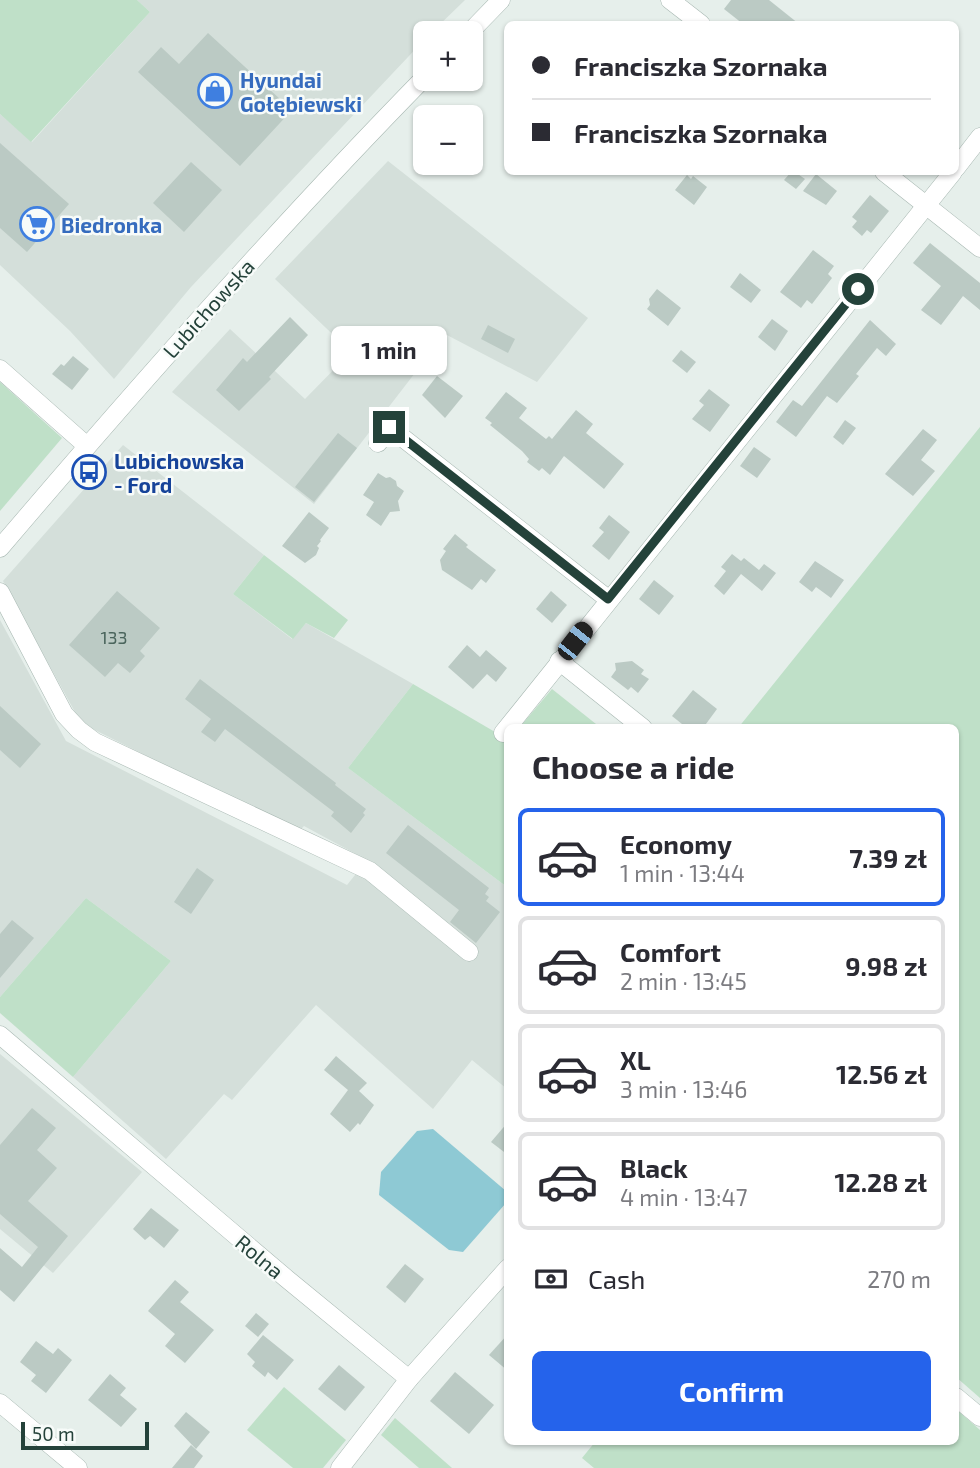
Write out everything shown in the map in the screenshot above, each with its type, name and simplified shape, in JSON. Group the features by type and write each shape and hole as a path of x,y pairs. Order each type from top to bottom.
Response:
{"street":[{"path":"481,21 501,0"},
{"path":"670,0 697,21"},
{"name":"Lubichowska","path":"0,548 261,248 413,90"},
{"path":"959,164 980,137"},
{"path":"888,175 980,248"},
{"path":"510,724 950,175"},
{"path":"0,369 87,446"},
{"path":"378,443 389,427 608,599"},
{"path":"0,592 64,714 79,730 95,742 370,871 469,952"},
{"path":"559,662 638,724"},
{"name":"Rolna","path":"0,1035 409,1378"},
{"path":"340,1468 409,1378 504,1272"},
{"path":"959,1400 980,1417"},
{"path":"0,1403 78,1468"}],"shaded area":[{"path":"137,0 465,0 443,21 413,21 413,52 191,287 114,379 70,331 0,265 0,114 32,142 150,12"},
{"path":"388,161 588,318 537,382 445,334 314,504 172,392 230,329 305,399 351,352 275,279"},
{"path":"123,445 264,555 233,594 292,639 306,623 413,684 348,768 504,885 504,1087 472,1060 433,1109 316,1005 232,1100 224,1094 166,1159 73,1077 171,961 86,898 0,997 0,620 66,741 347,885 367,860 304,826 298,832 81,723 3,581"},
{"path":"0,1054 142,1172 53,1273 0,1229"}],"green space":[{"path":"0,0 137,0 150,12 31,142 0,114"},
{"path":"0,382 62,438 0,511"},
{"path":"980,427 980,1398 959,1380 959,724 741,724"},
{"path":"264,555 348,620 334,638 306,623 293,639 233,594"},
{"path":"413,684 504,737 504,885 348,768"},
{"path":"552,689 596,724 522,724"},
{"path":"86,898 171,961 73,1077 0,1013 0,997"},
{"path":"284,1387 346,1440 323,1468 293,1468 247,1430"},
{"path":"959,1412 980,1430 980,1468 594,1468 582,1458 593,1445 959,1445"},
{"path":"395,1418 452,1468 419,1468 381,1435"}],"water":[{"path":"433,1129 504,1189 504,1205 463,1252 449,1250 379,1195 381,1172 417,1131"}],"building":[{"path":"731,0 769,0 795,21 739,21 724,9"},
{"name":"Hyundai Gołębiewski","path":"208,33 292,110 240,166 138,72 161,47 179,64"},
{"path":"0,143 69,204 27,252 0,228"},
{"path":"191,162 222,190 184,232 153,203"},
{"path":"687,175 691,179 693,176 707,187 694,205 675,190"},
{"path":"788,175 799,175 805,179 796,189 784,180"},
{"path":"817,175 837,191 826,205 803,191"},
{"path":"870,195 889,211 871,233 867,230 862,236 852,227 857,221 852,217"},
{"path":"930,243 980,283 980,310 963,296 941,325 921,310 941,286 913,263"},
{"path":"813,250 834,266 828,274 832,278 812,304 807,300 801,308 780,292"},
{"path":"740,273 761,290 751,303 730,287"},
{"path":"657,289 681,308 668,326 647,309 650,305 649,299"},
{"path":"290,317 308,335 269,377 271,379 239,411 216,390 243,358 247,362"},
{"path":"772,319 788,331 775,351 758,337"},
{"path":"870,320 896,344 886,356 877,348 837,403 827,396 796,437 776,422 793,400 802,406"},
{"path":"488,325 515,339 508,353 481,339"},
{"path":"681,350 696,362 687,373 672,361"},
{"path":"73,356 89,369 72,390 52,374"},
{"path":"437,376 463,396 445,418 422,395"},
{"path":"709,389 730,405 710,432 692,419 704,405 699,401"},
{"path":"506,392 527,408 519,418 546,439 549,436 552,439 576,410 593,424 586,433 624,464 604,489 564,456 550,475 542,468 539,471 527,462 529,459 522,451 485,418"},
{"path":"845,420 856,428 843,445 833,437"},
{"path":"923,429 937,440 921,460 935,471 913,496 885,474"},
{"path":"338,433 357,448 314,502 295,487"},
{"path":"754,447 771,459 757,478 740,466"},
{"path":"378,473 396,481 397,486 404,491 398,501 400,511 390,512 381,526 366,515 374,502 363,495"},
{"path":"309,512 329,528 317,546 319,548 316,555 305,563 282,546"},
{"path":"609,515 630,532 609,560 592,546 604,532 599,528"},
{"path":"455,534 468,545 466,547 496,570 486,583 481,579 472,590 442,570 440,560 446,551 443,549"},
{"path":"732,554 741,561 744,558 759,570 764,564 776,573 762,591 741,574 724,595 714,586 726,571 721,567"},
{"path":"815,561 844,580 831,598 816,587 812,592 799,582"},
{"path":"654,580 674,596 659,615 639,599"},
{"path":"117,591 160,628 140,651 145,656 130,673 118,663 105,677 69,645"},
{"path":"551,591 567,605 552,623 536,609"},
{"path":"467,645 480,657 486,650 507,668 496,682 487,674 473,689 448,667"},
{"path":"632,661 644,670 641,674 649,679 638,693 631,687 628,690 611,677 616,670 615,663"},
{"path":"200,679 366,809 363,813 365,815 351,833 331,816 334,812 225,729 215,742 201,732 211,719 185,699"},
{"path":"693,690 717,709 706,724 682,724 672,716"},
{"path":"0,706 41,744 20,768 0,750"},
{"path":"408,825 489,888 485,894 489,897 486,901 500,912 476,943 450,922 459,910 386,853"},
{"path":"197,868 214,880 191,914 174,902"},
{"path":"12,920 34,938 0,978 0,934"},
{"path":"336,1056 367,1083 359,1091 374,1105 360,1125 358,1123 350,1132 330,1114 348,1090 324,1070"},
{"path":"32,1108 56,1128 37,1150 57,1168 28,1201 68,1236 14,1302 0,1290 0,1248 22,1267 38,1247 0,1214 0,1145"},
{"path":"504,1127 504,1152 491,1142"},
{"path":"151,1208 179,1230 164,1248 150,1236 145,1240 133,1229"},
{"path":"405,1264 424,1279 405,1303 386,1287"},
{"path":"175,1280 189,1292 180,1302 214,1330 185,1363 165,1346 175,1334 148,1311"},
{"path":"256,1313 269,1324 258,1337 245,1326"},
{"path":"263,1335 294,1360 277,1380 268,1372 265,1377 252,1366 255,1362 247,1354"},
{"path":"504,1338 504,1368 489,1355"},
{"path":"36,1341 53,1354 58,1348 72,1360 46,1393 31,1381 36,1375 20,1362"},
{"path":"339,1365 365,1387 345,1411 318,1389"},
{"path":"455,1372 494,1405 469,1434 430,1401"},
{"path":"110,1374 126,1388 120,1395 137,1409 121,1427 88,1400"},
{"path":"186,1412 210,1432 196,1449 174,1426"},
{"path":"191,1445 203,1456 194,1468 172,1468"}],"place":[{"name":"Hyundai Gołębiewski","path":"215,91"},
{"name":"Biedronka","path":"37,224"},
{"name":"Lubichowska - Ford","path":"89,472"}],"route":[{"path":"389,427 608,599 858,289"}]}
